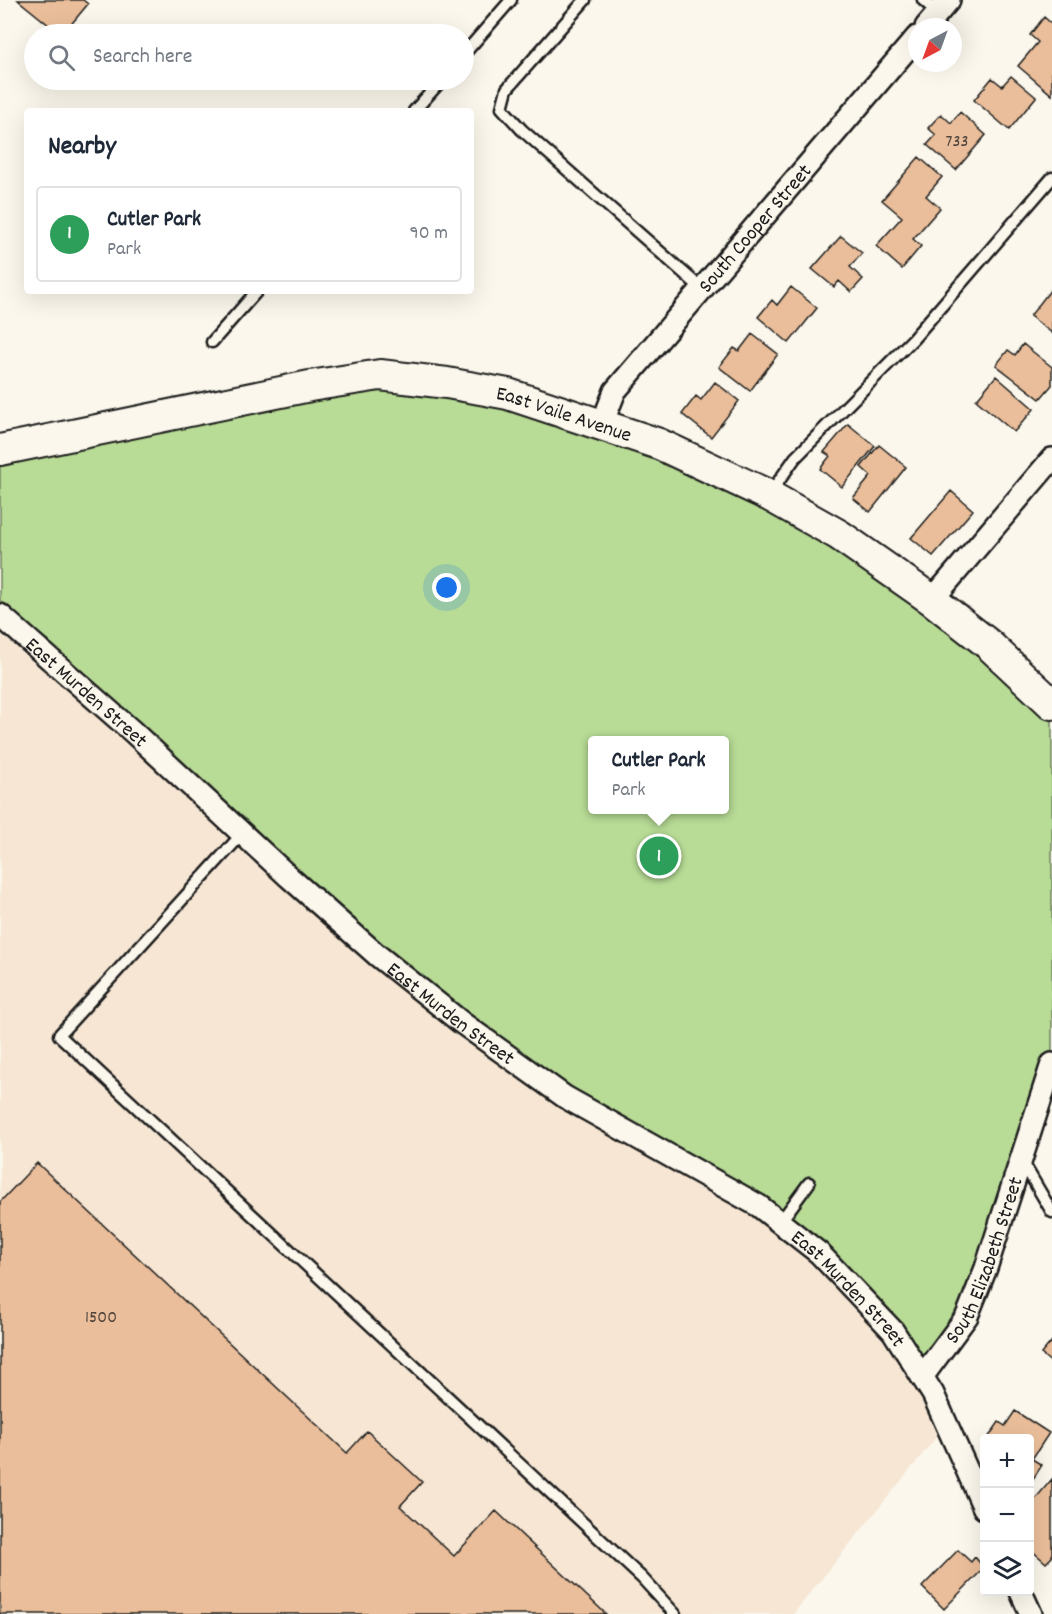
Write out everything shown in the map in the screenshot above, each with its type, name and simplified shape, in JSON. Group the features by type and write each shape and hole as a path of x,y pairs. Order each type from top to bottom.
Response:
{"street":[{"name":"South Cooper Street","path":"603,424 615,391 908,48"},
{"name":"East Vaile Avenue","path":"0,450 310,386 380,375 447,383 508,394 659,444 768,495 839,535 932,600 987,644 1052,704"},
{"path":"932,600 1052,459"},
{"name":"East Murden Street","path":"0,615 377,955 522,1068 565,1097 759,1206 781,1221 819,1253 868,1302 893,1331 922,1377"},
{"name":"South Elizabeth Street","path":"922,1377 967,1316 1022,1160 1052,1064"},
{"path":"922,1377 933,1394 980,1499"},
{"path":"1023,1596 1031,1614"}],"lane":[{"path":"474,43 511,0"},
{"path":"585,0 507,88 502,108 522,130 702,289"},
{"path":"417,108 433,90"},
{"path":"768,495 795,458 913,339 1052,178"},
{"path":"212,342 253,294"},
{"path":"242,834 59,1035 642,1578 675,1614"},
{"path":"1022,1160 1052,1212"},
{"path":"781,1221 809,1184"}],"shaded area":[{"path":"0,615 759,1206 868,1302 947,1424 793,1614 0,1614"}],"green space":[{"path":"447,383 768,495 1052,704 1052,1064 986,1268 922,1377 819,1253 522,1068 0,615 0,450 310,386"}],"building":[{"path":"18,0 83,0 88,4 71,24 48,24"},
{"path":"1044,17 1052,24 1052,95 1018,66 1038,42 1030,35"},
{"path":"1011,76 1036,97 1009,130 974,100 992,78 1002,86"},
{"path":"960,112 986,135 956,170 927,145 936,135 928,128 941,114 951,123"},
{"path":"919,157 942,177 926,196 940,208 913,239 921,246 902,269 876,246 902,217 882,200"},
{"path":"841,236 862,253 850,267 863,279 851,292 839,281 834,287 812,269"},
{"path":"791,287 817,308 789,343 758,317 772,300 777,305"},
{"path":"1052,288 1052,333 1030,316"},
{"path":"752,334 778,354 750,391 719,367 734,348 739,351"},
{"path":"1023,344 1052,367 1052,385 1040,399 996,365 1008,350 1015,355"},
{"path":"996,376 1034,409 1014,432 976,400"},
{"path":"715,382 739,401 711,437 682,414 696,396 701,400"},
{"path":"848,424 875,446 842,487 820,469 830,456 824,452"},
{"path":"879,445 906,467 870,512 853,498 871,476 861,467"},
{"path":"951,491 973,510 933,556 911,538"},
{"path":"37,1163 347,1453 367,1431 422,1482 400,1506 454,1556 496,1511 606,1614 0,1614 0,1202"},
{"path":"1052,1341 1052,1363 1041,1354"},
{"path":"1015,1411 1049,1433 1034,1456 1034,1434 991,1434 999,1422 1005,1426"},
{"path":"1034,1460 1042,1465 1034,1477"},
{"path":"1052,1479 1052,1557 1046,1563 1034,1552 1034,1500"},
{"path":"958,1550 971,1562 975,1557 980,1563 980,1572 944,1609 922,1587"}],"place":[{"name":"Cutler Park","path":"659,856"}]}
